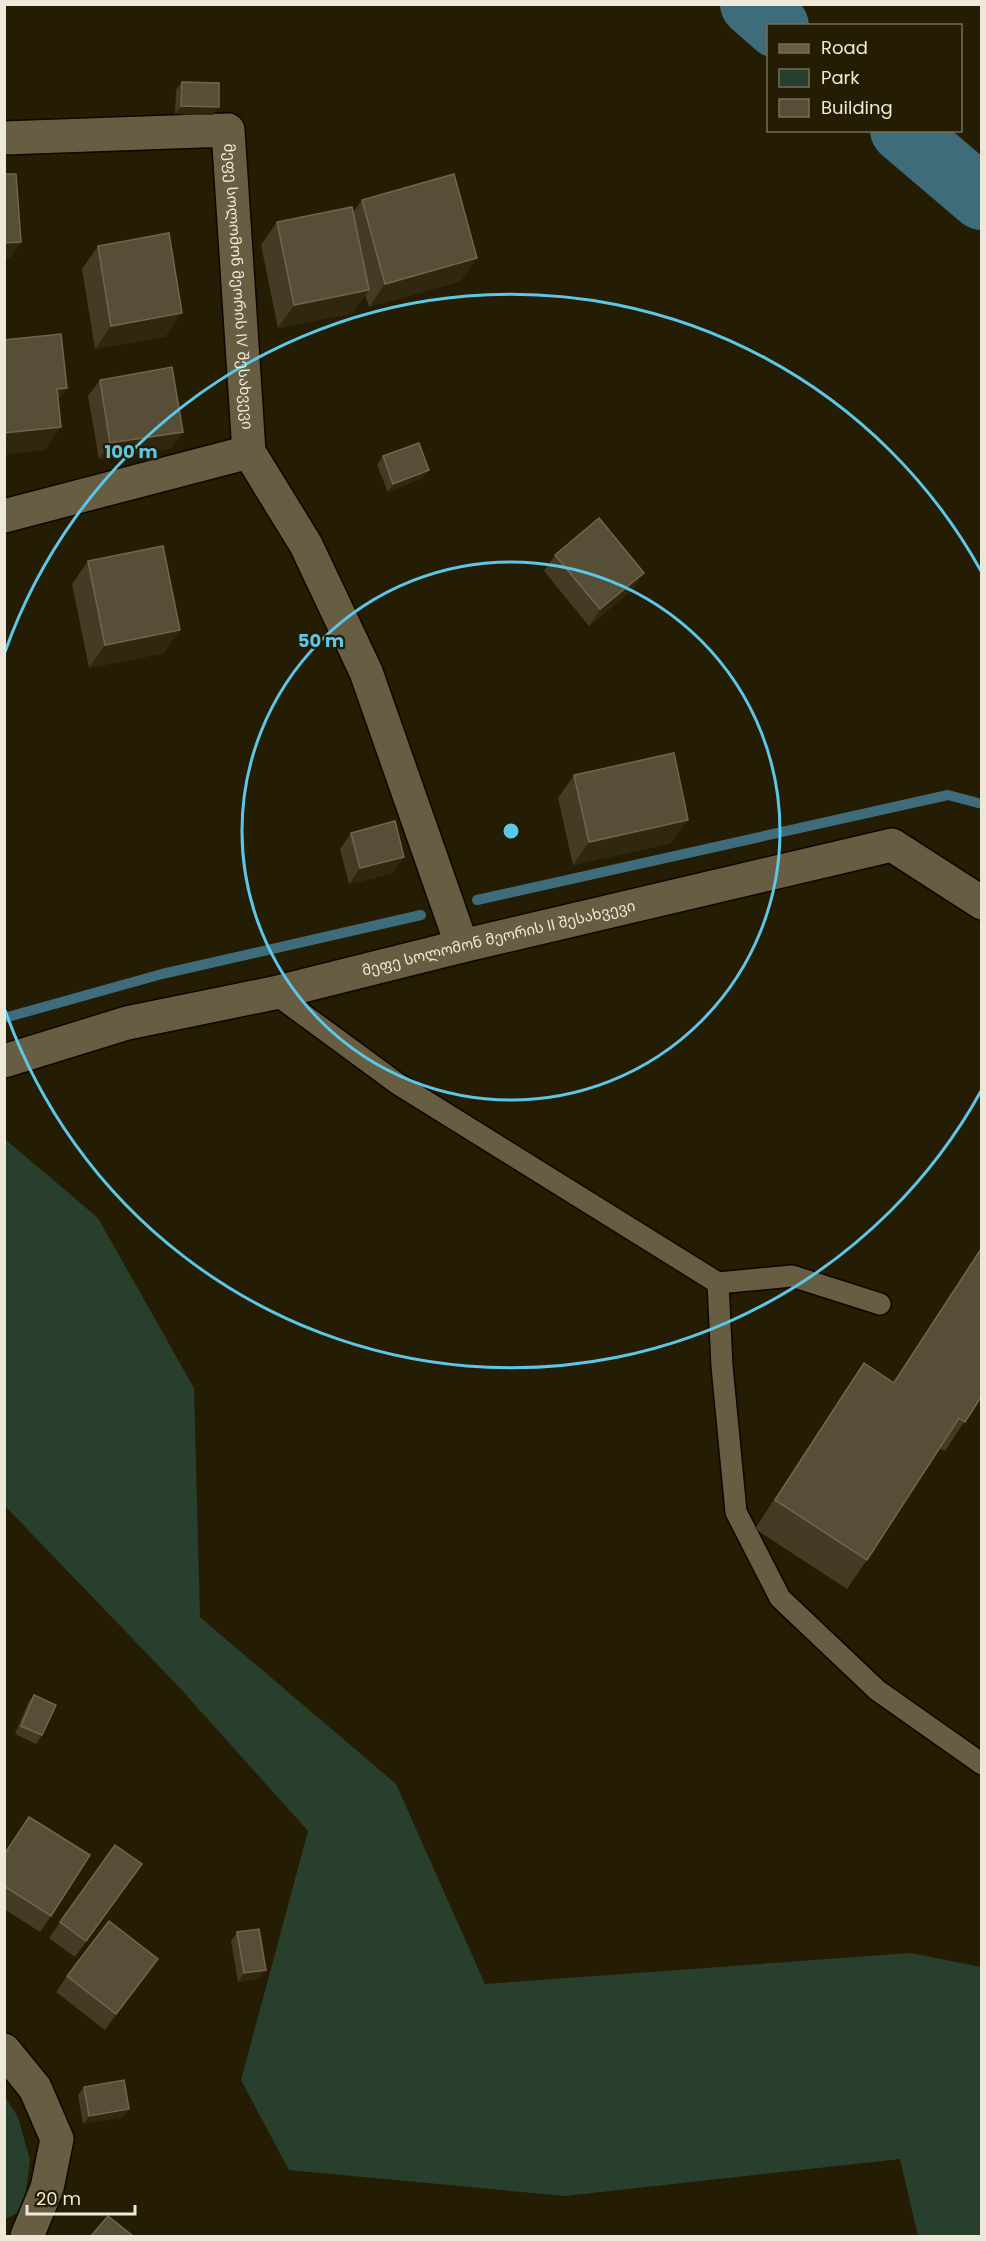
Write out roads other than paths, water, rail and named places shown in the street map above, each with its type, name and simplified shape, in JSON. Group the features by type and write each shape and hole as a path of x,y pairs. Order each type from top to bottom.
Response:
{"street":[{"name":"მეფე სოლომონ მეორის IV შესახვევი","path":"4,138 228,130 249,452 306,544 366,672 462,946"},
{"name":"მეფე სოლომონ მეორის IV შესახვევი","path":"4,516 249,452"},
{"name":"მეფე სოლომონ მეორის II შესახვევი","path":"4,1061 127,1023 274,993 462,946 892,845 981,903"},
{"path":"4,2050 35,2088 57,2139 47,2188 27,2236"}],"lane":[{"path":"274,993 398,1084 718,1283 792,1276 880,1304"},
{"path":"718,1283 722,1366 736,1512 780,1598 877,1690 981,1764"}],"waterway":[{"path":"752,4 775,24"},
{"path":"904,132 982,198"},
{"path":"477,900 948,795 982,804"},
{"path":"4,1018 162,974 421,915"}]}
